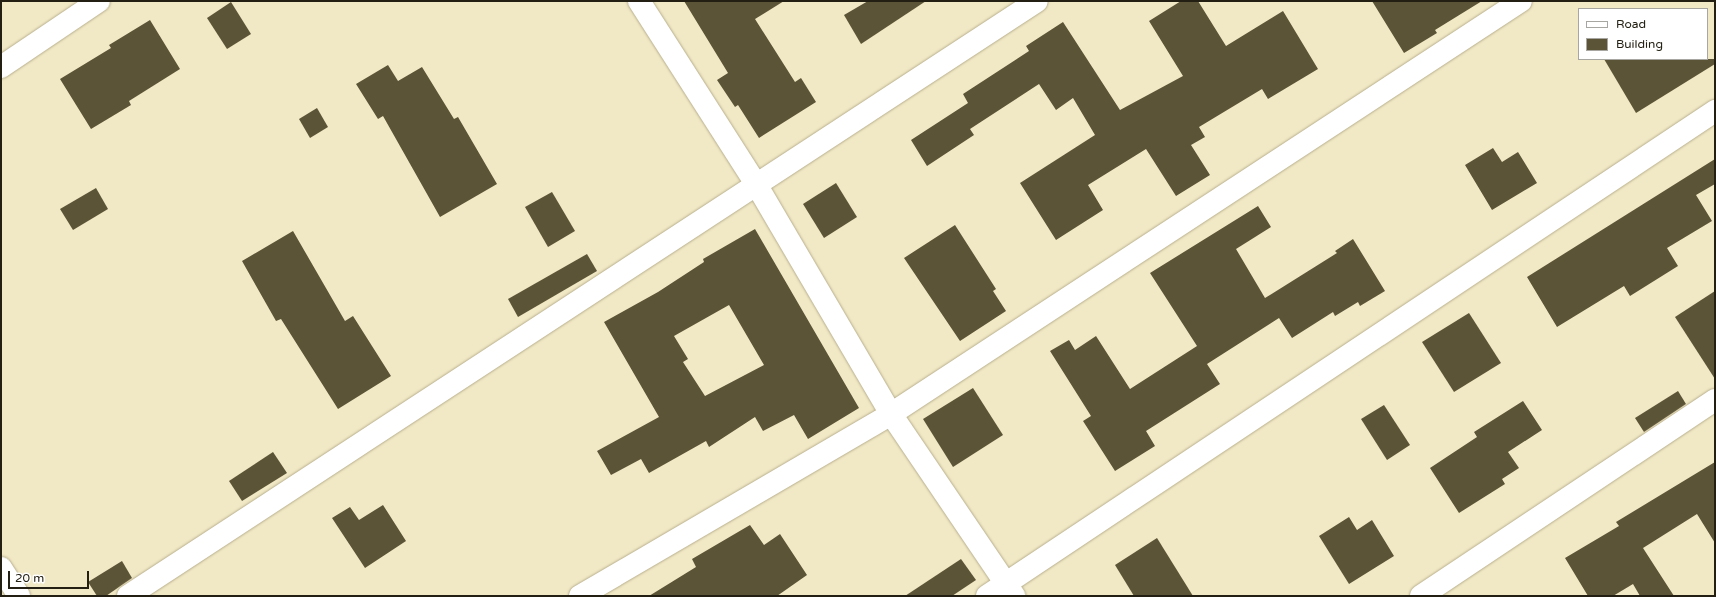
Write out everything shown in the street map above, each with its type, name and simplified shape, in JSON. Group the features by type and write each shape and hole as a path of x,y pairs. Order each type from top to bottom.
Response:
{"street":[{"path":"1,66 99,1"},
{"path":"639,1 756,184 891,414 1010,589"},
{"path":"128,596 1037,1"},
{"path":"580,596 891,414 1521,1"},
{"path":"987,596 1010,589 1715,111"},
{"path":"1422,596 1715,400"},
{"path":"1,568 19,596"}],"building":[{"path":"684,1 784,1 755,19 795,82 801,78 816,102 759,138 738,105 735,107 717,80 728,73"},
{"path":"868,1 926,1 861,44 844,15"},
{"path":"1181,1 1198,1 1226,46 1283,11 1318,69 1268,99 1262,89 1199,127 1205,137 1191,145 1210,175 1176,196 1146,149 1088,185 1103,210 1056,240 1020,183 1095,135 1073,98 1056,110 1039,84 970,129 974,135 927,166 911,140 968,103 963,94 1029,51 1026,46 1063,22 1120,110 1183,76 1149,21"},
{"path":"1372,1 1482,1 1435,30 1437,33 1404,53"},
{"path":"231,2 251,34 227,49 207,18"},
{"path":"150,20 180,69 129,101 131,105 91,129 60,79 111,48 109,45"},
{"path":"1715,59 1715,64 1636,113 1605,60"},
{"path":"388,65 398,81 422,67 454,119 458,117 497,184 440,217 383,116 378,119 356,84"},
{"path":"317,108 328,127 310,138 299,119"},
{"path":"1493,148 1502,162 1518,152 1537,183 1492,210 1465,165"},
{"path":"1715,159 1715,184 1696,195 1712,221 1667,248 1678,266 1630,296 1624,286 1557,327 1527,277"},
{"path":"836,183 857,217 824,238 803,204"},
{"path":"96,188 108,209 73,230 60,209"},
{"path":"552,192 575,231 548,247 525,207"},
{"path":"1258,206 1271,227 1236,249 1265,298 1337,253 1335,251 1353,239 1385,291 1360,306 1358,302 1335,316 1333,312 1292,338 1279,318 1207,364 1220,384 1146,431 1155,446 1115,471 1083,421 1091,416 1050,351 1069,340 1075,350 1096,336 1130,389 1197,346 1150,273"},
{"path":"955,225 996,289 993,291 1006,311 960,341 904,258"},
{"path":"755,229 859,408 808,439 794,415 763,431 755,417 709,447 706,441 649,473 641,459 611,475 597,451 659,417 604,322 658,292 704,262 703,259","holes":["729,305 764,365 705,396 683,362 688,359 674,336"]},
{"path":"293,231 345,321 353,316 391,376 338,409 281,319 276,321 242,261"},
{"path":"587,254 597,271 518,317 508,299"},
{"path":"1715,291 1715,379 1675,317"},
{"path":"1469,313 1501,363 1454,392 1422,342"},
{"path":"973,388 1003,435 953,467 923,419"},
{"path":"1678,391 1686,404 1644,432 1635,418"},
{"path":"1523,401 1542,430 1508,452 1519,468 1502,479 1505,484 1459,513 1430,468 1477,437 1474,432"},
{"path":"1384,405 1410,445 1387,460 1361,419"},
{"path":"273,452 287,473 242,501 229,481"},
{"path":"1715,462 1715,543 1697,514 1643,548 1674,596 1640,596 1633,584 1613,596 1588,596 1565,558 1619,526 1616,522"},
{"path":"383,505 406,541 365,568 332,518 350,507 359,520"},
{"path":"1349,517 1357,530 1372,520 1394,556 1349,584 1319,536"},
{"path":"750,525 764,545 780,534 807,575 777,596 649,596 696,567 692,559"},
{"path":"1157,538 1193,596 1134,596 1115,565"},
{"path":"961,559 976,580 952,596 905,596"},
{"path":"122,561 132,578 106,596 97,596 88,582"}]}
